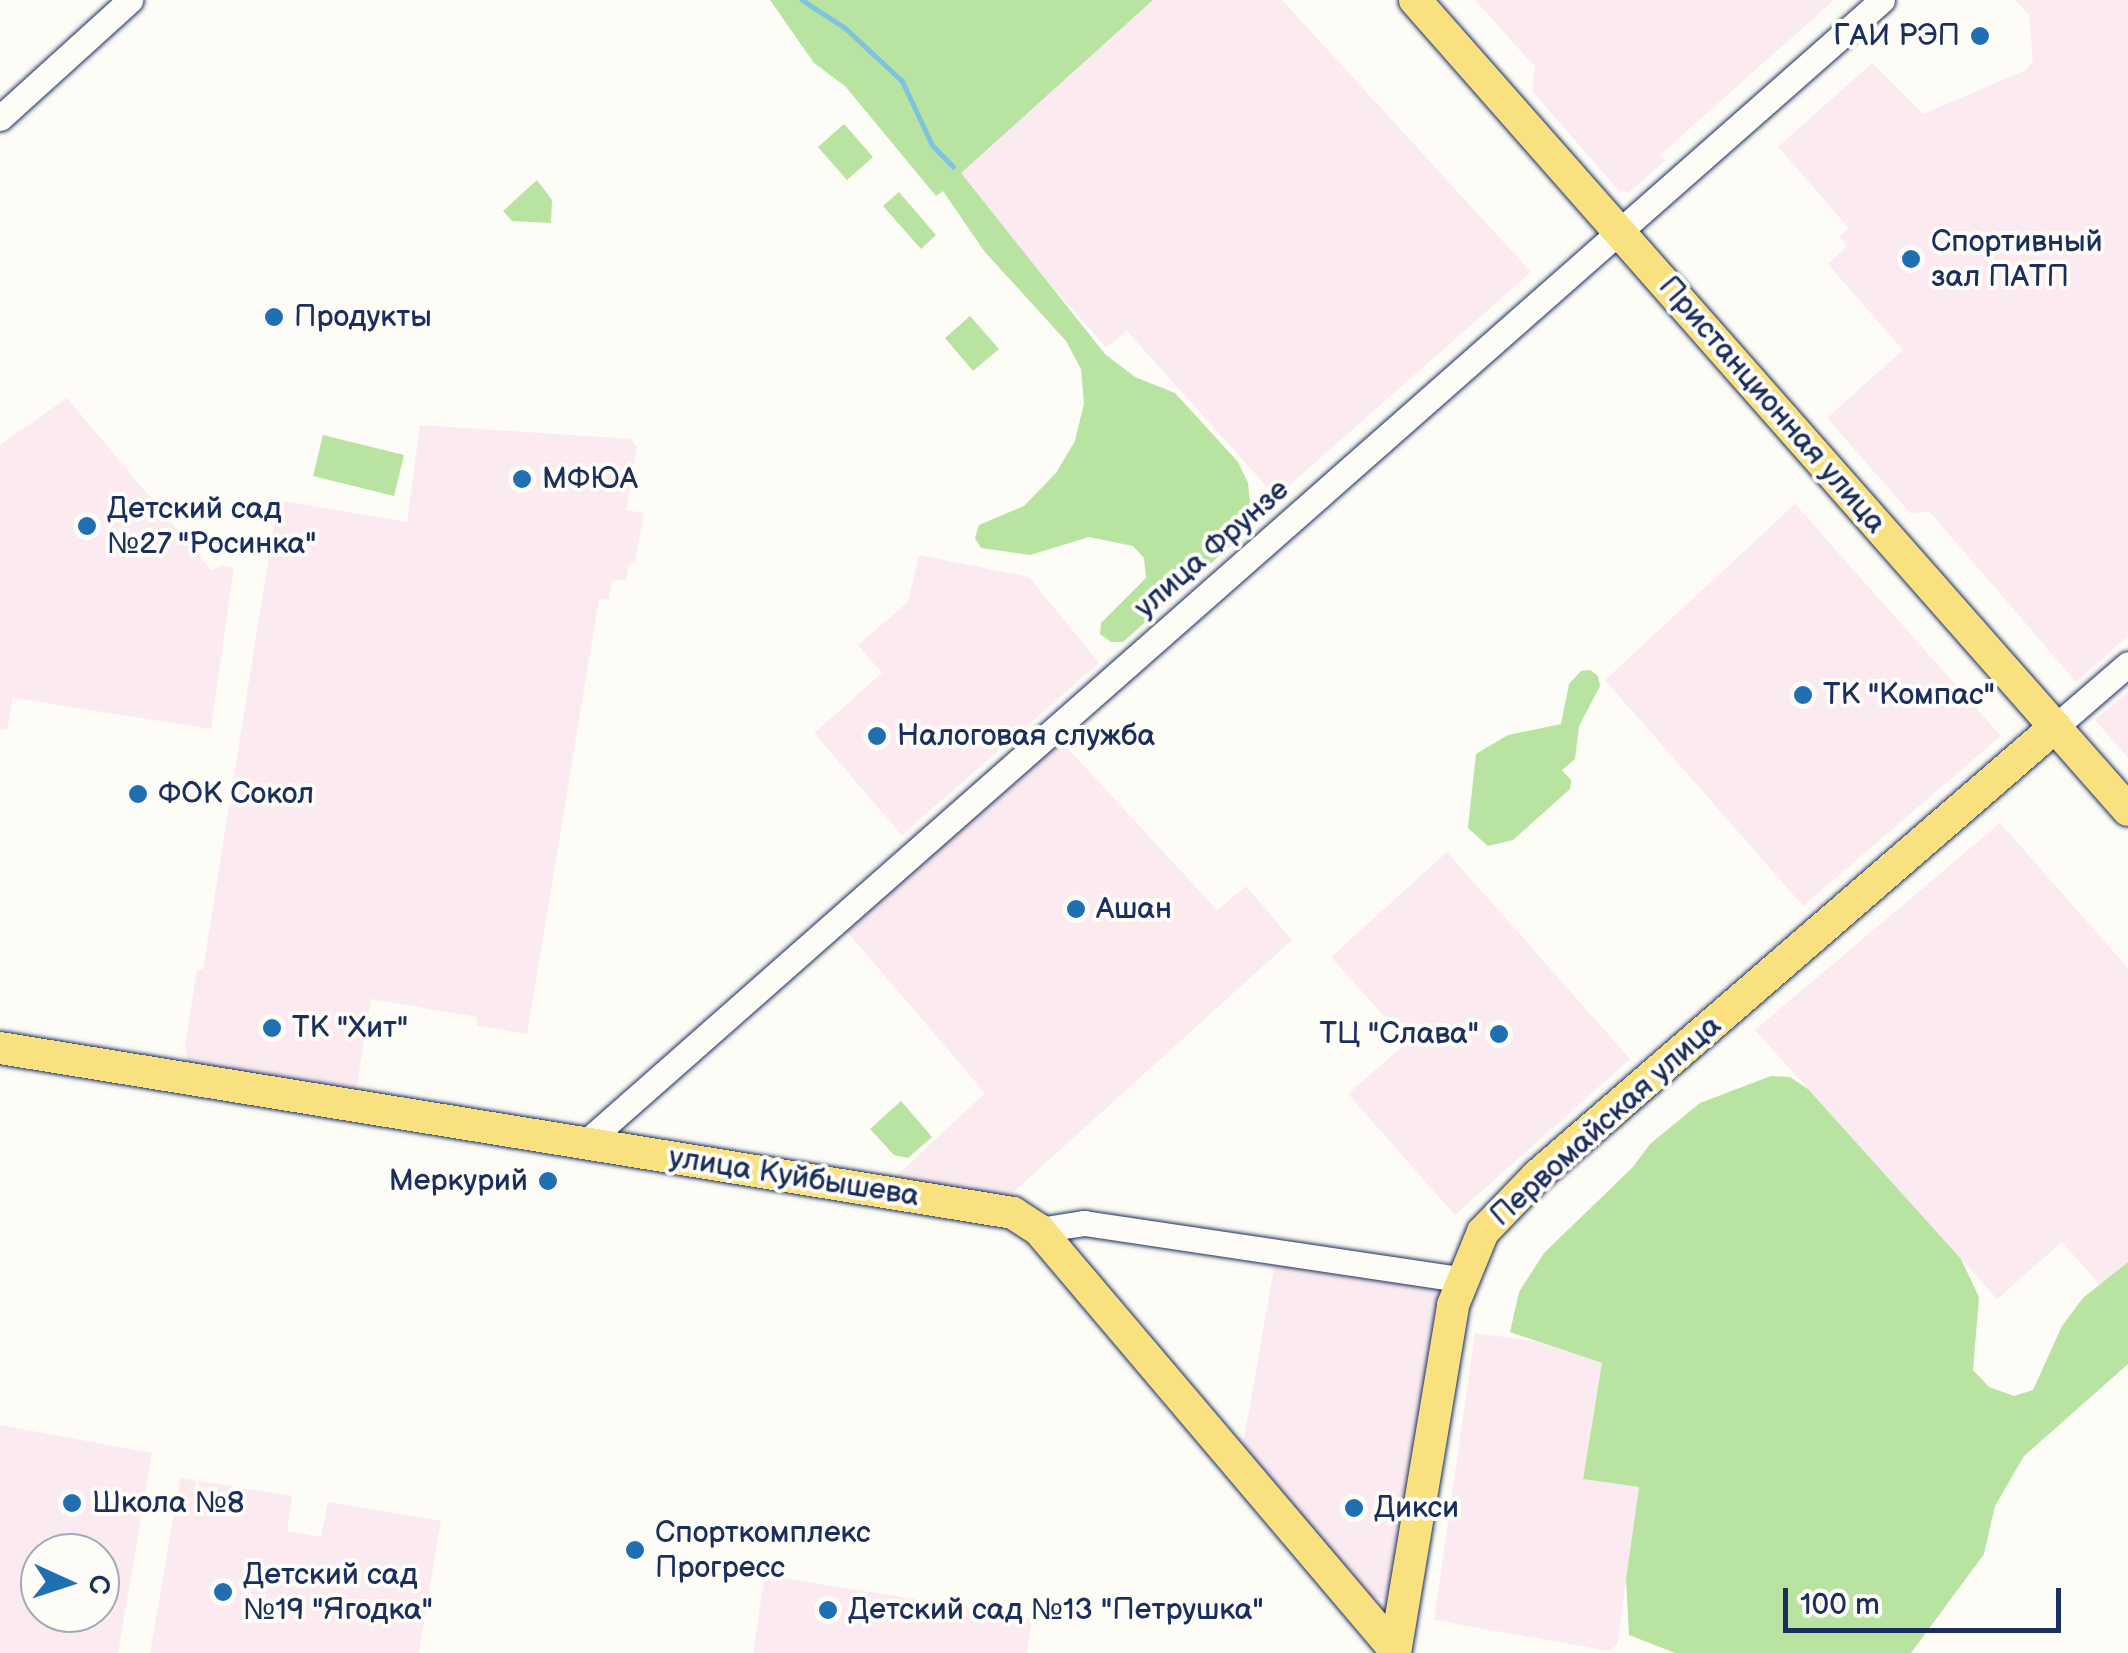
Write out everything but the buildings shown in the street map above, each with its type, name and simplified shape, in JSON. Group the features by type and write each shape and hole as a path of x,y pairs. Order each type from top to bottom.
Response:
{"main road":[{"name":"Пристанционная улица","path":"1415,0 2128,810"},
{"name":"Первомайская улица","path":"1395,1652 1460,1279 1483,1232 1512,1198 2055,728"},
{"name":"улица Куйбышева","path":"0,1048 998,1210 1026,1220 1039,1230 1395,1652"}],"street":[{"path":"0,118 130,0"},
{"name":"улица Фрунзе","path":"584,1144 1882,0"},
{"path":"2055,728 2128,664"},
{"path":"1039,1230 1084,1223 1460,1279"}],"shaded area":[{"path":"1153,0 1282,0 1531,272 1276,497 1127,331 1106,347 955,178"},
{"path":"1475,0 1834,0 1660,155 1665,161 1629,192 1619,191 1532,91 1535,67"},
{"path":"2015,0 2128,0 2128,636 2076,682 1930,512 1910,513 1827,418 1903,350 1828,264 1847,246 1839,237 1849,228 1778,147 1872,63 1923,114 2026,70 2033,60 2029,15"},
{"name":"Детский сад №27 \"Росинка\"","path":"67,398 211,570 222,565 234,567 211,729 13,698 7,730 0,729 0,445"},
{"path":"420,425 631,439 637,447 626,510 644,513 635,563 629,563 626,581 613,579 609,600 599,599 527,1034 477,1026 477,1017 371,999 355,1096 188,1063 185,1045 197,969 203,969 278,500 407,522"},
{"path":"1795,504 2001,736 1803,906 1605,680"},
{"path":"919,555 1029,577 1099,663 902,835 814,733 882,673 858,645 908,602"},
{"path":"2128,692 2128,758 2095,720"},
{"path":"1060,740 1217,910 1246,886 1292,940 1007,1198 893,1179 985,1093 843,927"},
{"path":"2000,823 2128,968 2128,1287 2113,1300 2062,1242 1997,1299 1755,1030"},
{"path":"1447,852 1630,1059 1455,1215 1348,1094 1407,1042 1331,957"},
{"path":"1275,1263 1442,1290 1392,1592 1387,1599 1368,1597 1242,1450"},
{"path":"1475,1333 1534,1341 1602,1363 1583,1479 1639,1487 1617,1645 1609,1651 1434,1620"},
{"name":"Школа №8","path":"0,1425 152,1453 118,1653 0,1653"},
{"path":"180,1478 292,1496 287,1531 321,1537 328,1502 441,1521 419,1653 150,1653"},
{"path":"765,1575 1032,1618 1027,1653 753,1653"}],"green space":[{"path":"770,0 1153,0 961,173 1105,354 1135,377 1175,393 1238,462 1248,483 1251,511 1238,539 1123,642 1111,642 1100,634 1101,623 1146,578 1144,558 1133,546 1089,537 1030,555 981,548 975,538 979,525 1024,506 1056,473 1075,441 1084,403 1081,369 1066,341 984,251 943,191 936,196 845,86 814,63"},
{"path":"844,124 873,157 847,180 818,147"},
{"path":"537,180 552,200 551,223 512,221 503,211"},
{"path":"899,192 936,235 921,249 883,206"},
{"path":"970,316 999,349 973,371 945,338"},
{"path":"323,435 404,455 394,496 313,476"},
{"path":"1590,670 1598,676 1600,686 1579,726 1575,759 1562,770 1571,780 1570,789 1513,840 1488,846 1468,828 1476,754 1508,735 1561,724 1569,684 1581,671"},
{"path":"1771,1076 1790,1077 1808,1089 1961,1259 1979,1297 1973,1370 1989,1387 2014,1396 2033,1390 2062,1326 2083,1298 2128,1262 2128,1364 2024,1456 1995,1506 1984,1554 1911,1653 1675,1653 1629,1635 1626,1579 1639,1487 1583,1479 1602,1363 1510,1332 1519,1292 1544,1253 1633,1167 1650,1144 1700,1103"},
{"path":"901,1101 932,1137 908,1158 894,1155 870,1129"}],"waterway":[{"path":"802,0 845,28 902,81 932,145 953,167"}],"place":[{"name":"ГАИ РЭП","path":"1980,36"},
{"name":"Спортивный зал ПАТП","path":"1911,259"},
{"name":"Продукты","path":"274,317"},
{"name":"МФЮА","path":"522,479"},
{"name":"Детский сад №27 \"Росинка\"","path":"87,526"},
{"name":"ТК \"Компас\"","path":"1803,695"},
{"name":"Налоговая служба","path":"877,736"},
{"name":"ФОК Сокол","path":"138,794"},
{"name":"Ашан","path":"1076,909"},
{"name":"ТК \"Хит\"","path":"272,1028"},
{"name":"ТЦ \"Слава\"","path":"1499,1034"},
{"name":"Меркурий","path":"548,1181"},
{"name":"Школа №8","path":"72,1503"},
{"name":"Дикси","path":"1354,1508"},
{"name":"Спорткомплекс Прогресс","path":"635,1550"},
{"name":"Детский сад №19 \"Ягодка\"","path":"223,1592"},
{"name":"Детский сад №13 \"Петрушка\"","path":"828,1610"}]}
